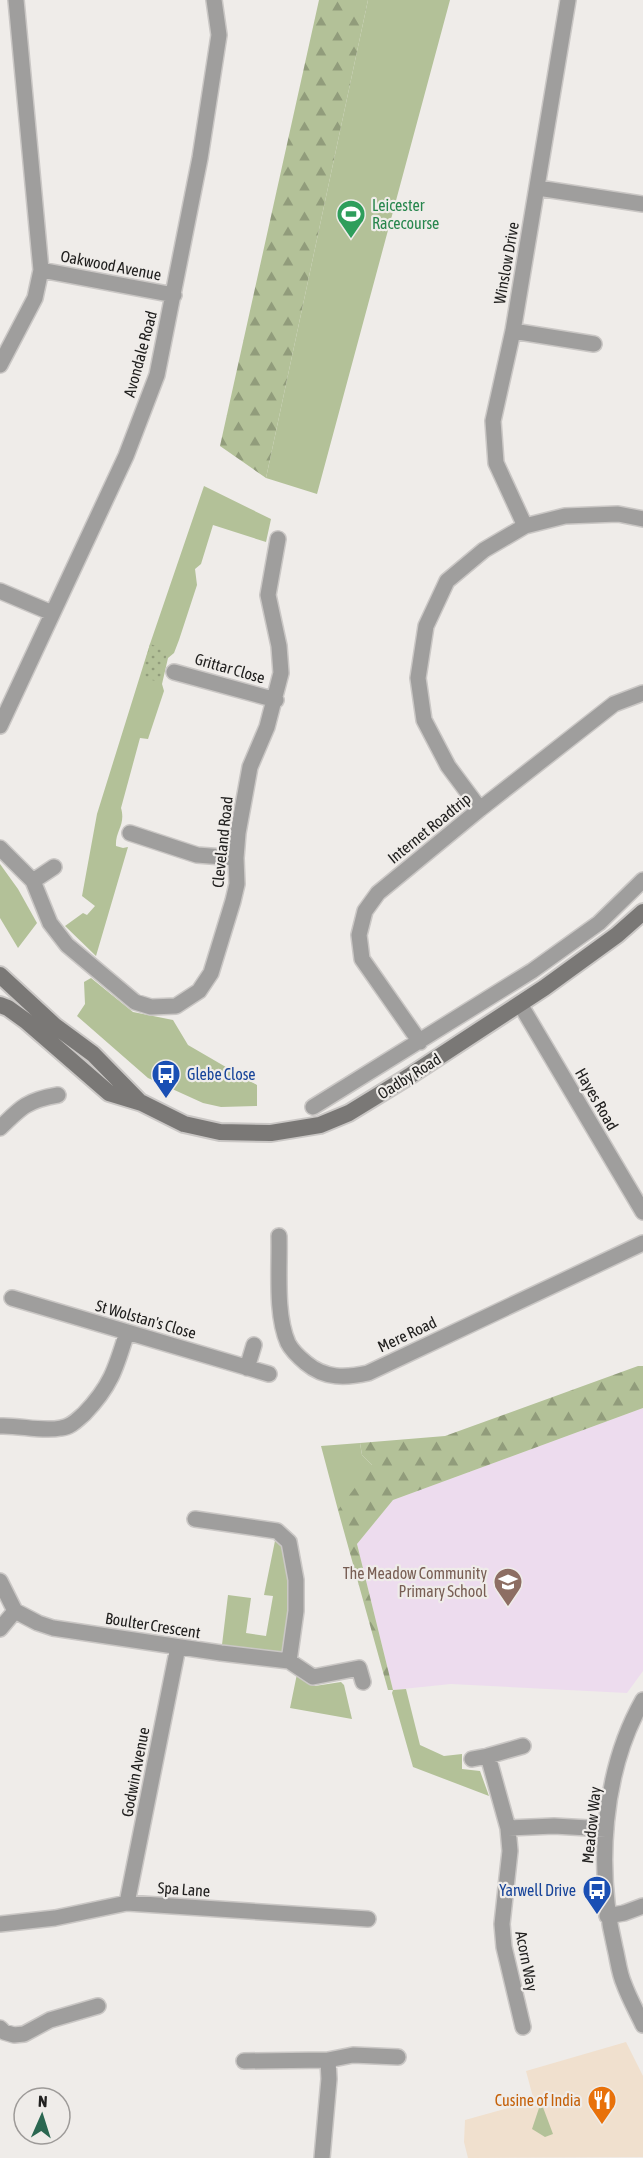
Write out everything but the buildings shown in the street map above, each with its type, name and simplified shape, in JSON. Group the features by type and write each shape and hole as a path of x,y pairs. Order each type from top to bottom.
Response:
{"main road":[{"name":"Oadby Road","path":"0,1005 26,1021 109,1093 142,1103 184,1124 220,1132 271,1133 321,1125 349,1113 520,1004 617,935 643,912"},
{"name":"Oadby Road","path":"0,975 55,1026 93,1054 142,1103"},
{"path":"0,1015 26,1021"}],"street":[{"path":"0,365 35,298 41,270 16,0"},
{"name":"Avondale Road","path":"0,726 126,456 157,375 200,158 219,35 214,0"},
{"name":"Winslow Drive","path":"525,526 496,463 493,421 513,332 568,0"},
{"path":"538,188 643,204"},
{"name":"Oakwood Avenue","path":"41,270 174,295"},
{"path":"513,332 594,344"},
{"path":"480,809 448,766 424,720 418,678 426,626 447,581 484,550 525,526 565,516 618,514 643,519"},
{"name":"Cleveland Road","path":"0,848 33,881 50,923 67,945 135,1002 151,1007 176,1006 199,991 211,973 233,901 237,884 238,833 250,767 276,700 281,673 268,595 278,539"},
{"path":"0,591 52,613"},
{"name":"Grittar Close","path":"174,672 276,700"},
{"name":"Internet Roadtrip","path":"420,1042 362,959 359,935 365,911 378,893 480,809 614,704 643,693"},
{"path":"130,833 197,855 236,858"},
{"path":"33,881 54,867"},
{"name":"Oadby Road","path":"313,1107 532,971 599,923 643,880"},
{"name":"Hayes Road","path":"520,1004 643,1212"},
{"path":"0,1128 27,1104 38,1098 58,1095"},
{"name":"Mere Road","path":"279,1236 280,1308 282,1324 289,1345 313,1369 326,1375 341,1377 368,1372 643,1243"},
{"name":"St Wolstan's Close","path":"12,1298 270,1374"},
{"path":"0,1426 55,1429 74,1423 106,1389 115,1371 127,1332"},
{"path":"247,1368 254,1345"},
{"path":"203,1515 277,1531 289,1542 296,1580 297,1611 289,1661"},
{"path":"0,1581 15,1611 0,1629"},
{"name":"Boulter Crescent","path":"15,1611 53,1628 289,1661 313,1677 359,1668 363,1682"},
{"name":"Godwin Avenue","path":"127,1903 178,1647"},
{"name":"Meadow Way","path":"643,1700 632,1719 615,1769 606,1829 604,1875 607,1916 623,1982 643,2025"},
{"path":"472,1759 523,1746"},
{"name":"Acorn Way","path":"488,1756 508,1828 510,1851 502,1924 504,1947 523,2027"},
{"path":"508,1828 554,1826 606,1829"},
{"name":"Spa Lane","path":"0,1924 55,1918 127,1903 368,1919"},
{"path":"607,1916 643,1906"},
{"path":"0,2028 14,2035 24,2034 50,2020 98,2006"},
{"path":"244,2061 328,2060 353,2055 398,2057"},
{"path":"322,2158 329,2079 328,2060"}],"shaded area":[{"name":"The Meadow Community Primary School","path":"643,1408 643,1671 627,1693 451,1684 393,1690 357,1544 393,1500"},
{"path":"626,2042 643,2076 643,2157 468,2158 464,2142 465,2120 534,2101 526,2071"}],"green space":[{"path":"319,0 368,0 266,478 220,446"},
{"name":"Leicester Racecourse","path":"368,0 450,0 317,494 266,478"},
{"path":"204,486 271,519 266,542 213,525 201,564 195,569 197,585 174,653 168,658 162,684 164,691 148,739 140,738 121,808 122,819 116,841 116,846 128,847 96,956 65,926 83,913 87,915 95,906 82,896 97,814 150,644"},
{"path":"150,644 168,650 159,682 141,677"},
{"path":"0,864 18,889 37,923 18,948 0,918"},
{"path":"91,978 133,1012 173,1020 188,1045 257,1085 257,1106 221,1107 203,1103 148,1078 77,1016 85,1004 84,982"},
{"path":"643,1366 643,1408 393,1500 357,1544 393,1690 388,1690 338,1510 372,1465 362,1455 360,1443 445,1436"},
{"path":"360,1443 362,1455 372,1465 373,1481 338,1510 321,1446"},
{"path":"277,1531 289,1542 289,1661 221,1653 228,1595 251,1598 246,1633 266,1636 273,1596 264,1595"},
{"path":"297,1674 315,1686 341,1682 344,1685 352,1719 290,1708"},
{"path":"406,1689 420,1745 444,1756 462,1754 462,1769 480,1771 489,1796 413,1767 392,1693 393,1690"},
{"path":"541,2102 553,2134 545,2137 532,2129"}],"place":[{"name":"Leicester Racecourse","path":"351,240"},
{"name":"Glebe Close","path":"166,1100"},
{"name":"The Meadow Community Primary School","path":"508,1608"},
{"name":"Yarwell Drive","path":"597,1916"},
{"name":"Cusine of India","path":"602,2126"}]}
